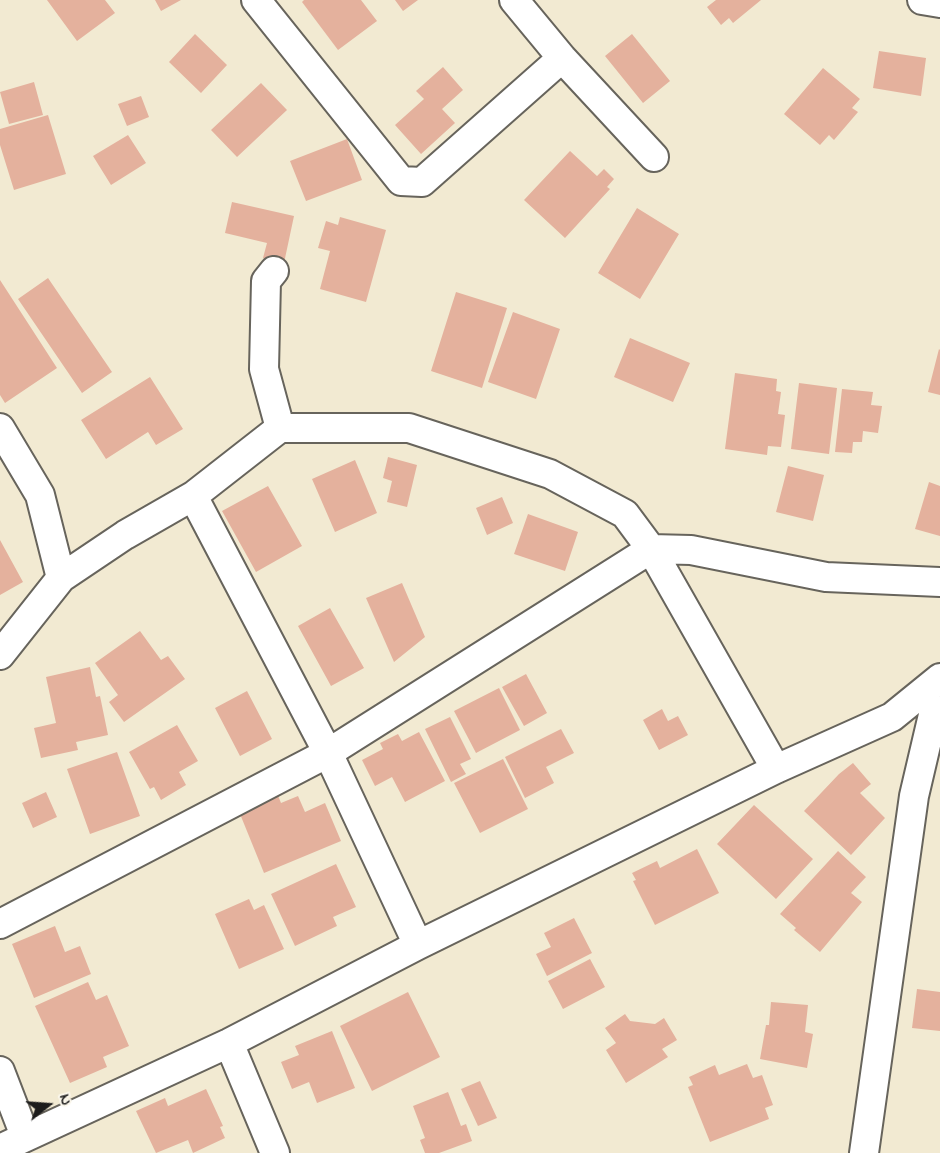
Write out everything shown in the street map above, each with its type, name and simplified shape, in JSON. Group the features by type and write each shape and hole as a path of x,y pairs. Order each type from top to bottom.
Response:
{"street":[{"path":"256,0 401,181 422,182 562,58"},
{"path":"514,0 562,58 654,157"},
{"path":"922,0 940,3"},
{"path":"274,271 266,281 264,369 280,428"},
{"path":"0,428 40,495 61,578"},
{"path":"0,655 61,578 125,535 193,496 280,428 409,428 550,474 625,514 651,549 776,769"},
{"path":"193,496 328,753 418,945"},
{"path":"0,924 328,753 651,549 692,550 826,577 940,582"},
{"path":"0,1071 12,1142 229,1043 418,945 776,769 892,717 940,678"},
{"path":"864,1153 914,796 940,685"},
{"path":"229,1043 275,1153"}],"building":[{"path":"47,0 105,0 115,13 77,41"},
{"path":"155,0 181,0 161,11"},
{"path":"304,0 361,0 377,21 338,50 302,2"},
{"path":"395,0 418,0 403,11"},
{"path":"716,0 761,0 733,23 729,18 721,25 707,7"},
{"path":"195,34 227,65 201,93 169,62"},
{"path":"632,34 670,81 643,103 605,56"},
{"path":"879,51 926,58 921,96 873,88"},
{"path":"443,67 463,90 442,109 455,123 421,154 395,125 424,99 416,91"},
{"path":"823,68 860,99 852,108 858,112 834,140 829,135 820,145 784,114"},
{"path":"34,82 43,115 9,124 0,92"},
{"path":"261,83 287,110 237,157 211,130"},
{"path":"141,96 149,117 127,126 118,104"},
{"path":"48,115 66,174 14,190 0,145 0,129"},
{"path":"128,135 146,163 111,185 93,156"},
{"path":"347,139 362,180 306,201 290,161"},
{"path":"570,151 597,176 604,169 614,179 607,187 610,189 565,238 524,200"},
{"path":"232,202 294,216 284,263 263,258 267,243 225,233"},
{"path":"637,208 679,234 640,299 598,273"},
{"path":"340,217 386,230 366,302 320,289 330,251 318,248 326,221 338,225"},
{"path":"48,278 112,372 82,393 18,299"},
{"path":"0,280 57,368 5,403 0,395"},
{"path":"456,292 507,308 482,388 431,371"},
{"path":"513,312 560,329 536,399 488,382"},
{"path":"630,338 690,363 673,402 614,377"},
{"path":"940,350 940,395 928,392"},
{"path":"735,373 777,379 776,391 781,392 778,414 785,415 781,447 768,446 767,455 725,449"},
{"path":"150,377 183,429 156,445 148,432 106,459 81,420"},
{"path":"799,383 837,388 829,454 791,449"},
{"path":"842,389 873,392 871,405 882,406 878,433 863,431 862,442 853,442 852,453 835,452"},
{"path":"388,457 417,465 407,507 387,502 392,481 383,478"},
{"path":"355,460 377,513 335,532 312,479"},
{"path":"788,466 824,475 813,521 776,512"},
{"path":"929,482 940,486 940,536 915,529"},
{"path":"268,486 302,546 256,572 222,511"},
{"path":"502,497 513,523 487,535 476,508"},
{"path":"528,514 578,532 565,571 514,554"},
{"path":"0,540 23,582 0,595"},
{"path":"402,583 425,637 394,662 366,598"},
{"path":"330,608 364,668 331,686 298,626"},
{"path":"140,631 161,660 168,656 185,679 124,722 109,702 118,695 95,663"},
{"path":"90,667 96,697 100,696 108,735 76,742 78,750 41,758 34,728 56,723 46,677"},
{"path":"526,674 547,713 524,726 502,687"},
{"path":"499,688 520,730 476,753 454,711"},
{"path":"247,691 272,739 240,756 215,708"},
{"path":"662,709 668,721 678,716 688,735 659,750 643,720"},
{"path":"450,717 471,759 460,764 466,774 451,782 425,729"},
{"path":"177,725 198,761 179,772 186,785 161,800 154,787 150,789 129,752"},
{"path":"561,729 574,753 546,767 554,783 525,798 505,757"},
{"path":"419,732 445,781 405,802 392,777 375,786 362,760 383,749 380,743 398,734 402,741"},
{"path":"117,752 140,816 90,834 67,769"},
{"path":"503,759 528,809 480,833 454,783"},
{"path":"853,763 871,784 860,793 885,818 851,855 804,811 839,774"},
{"path":"46,792 57,817 33,828 22,803"},
{"path":"277,793 281,803 298,796 305,812 325,803 341,841 264,873 238,809"},
{"path":"754,805 813,859 776,899 717,844"},
{"path":"697,849 719,893 655,925 633,881 636,880 632,873 657,861 660,868"},
{"path":"838,851 866,877 851,893 862,902 820,952 794,930 796,928 780,914"},
{"path":"336,864 356,907 333,917 337,926 295,946 271,894"},
{"path":"249,899 254,910 264,905 284,949 239,969 215,914"},
{"path":"574,918 592,953 547,976 536,954 551,947 544,933"},
{"path":"55,926 65,952 80,946 91,974 34,998 12,944"},
{"path":"590,959 605,987 563,1009 548,981"},
{"path":"88,982 96,1000 107,995 129,1046 103,1057 107,1067 70,1083 35,1006"},
{"path":"917,989 940,992 940,1031 912,1028"},
{"path":"408,992 440,1057 372,1091 340,1026"},
{"path":"771,1002 808,1005 805,1032 813,1034 807,1068 760,1059 766,1025 769,1025"},
{"path":"625,1014 630,1021 655,1024 664,1018 677,1040 662,1049 668,1057 626,1083 606,1050 616,1043 605,1028"},
{"path":"332,1031 355,1088 317,1103 309,1082 292,1089 281,1062 299,1055 295,1046"},
{"path":"747,1064 753,1078 762,1075 773,1105 765,1108 769,1119 710,1142 688,1087 693,1085 689,1077 715,1065 719,1075"},
{"path":"480,1081 497,1118 478,1126 461,1089"},
{"path":"206,1089 223,1126 220,1127 225,1138 193,1153 188,1140 156,1153 136,1111 165,1098 168,1106"},
{"path":"448,1092 461,1126 466,1124 472,1141 439,1153 425,1153 420,1140 425,1138 413,1106"}]}
